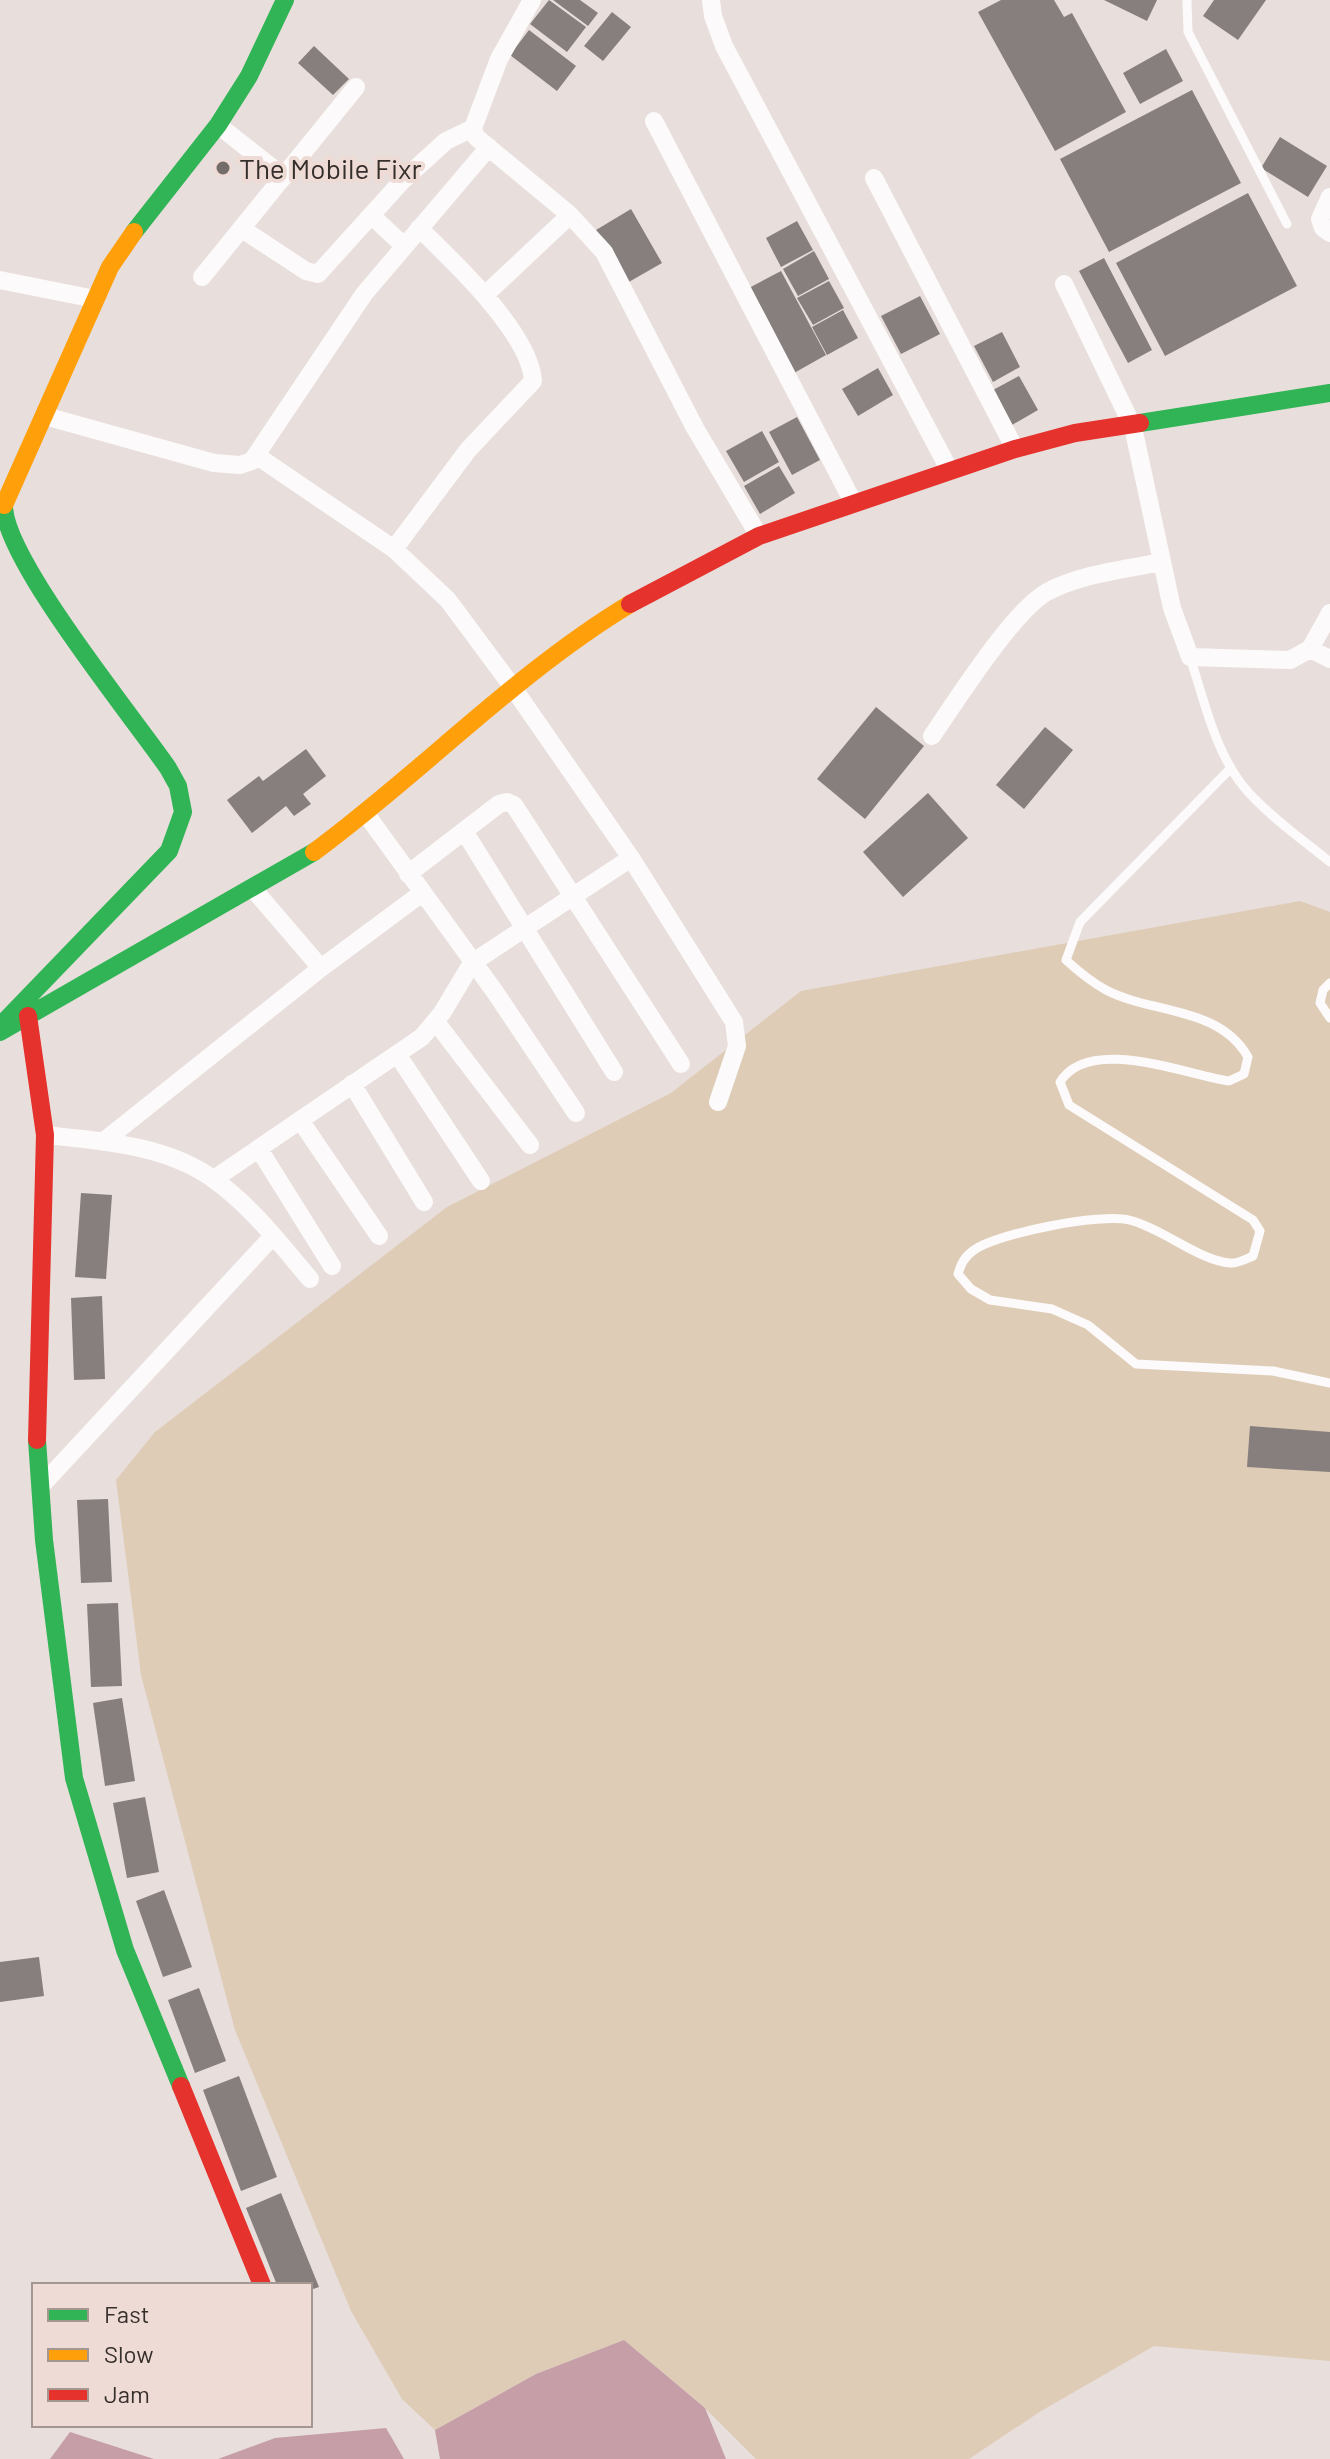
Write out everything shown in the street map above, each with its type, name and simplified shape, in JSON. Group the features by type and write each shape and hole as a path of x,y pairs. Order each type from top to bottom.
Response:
{"street":[{"path":"0,1029 169,851 179,833 183,805 166,766 34,577 7,531 1,506 45,416 95,299 128,238 218,125 249,76 285,0"},
{"path":"532,0 499,59 473,128 476,137 570,215 604,252 695,428 759,536"},
{"path":"711,0 716,28 724,46 950,471"},
{"path":"202,277 356,87"},
{"path":"654,121 853,502"},
{"path":"218,125 284,177"},
{"path":"242,229 306,271 318,274 403,180 446,141 473,128"},
{"path":"45,416 214,463 240,465 257,456 346,318 489,147"},
{"path":"874,178 1015,449"},
{"path":"1330,197 1320,219 1323,228 1330,233"},
{"path":"486,294 570,215"},
{"path":"372,216 404,246"},
{"path":"394,549 476,441 533,381 527,359 486,294 419,228"},
{"path":"0,280 95,299"},
{"path":"1064,284 1133,427 1160,562 1172,608 1190,657 1280,662 1310,649 1330,613"},
{"path":"0,1029 255,891 366,814 439,749 514,689 627,606 759,536 1015,449 1075,433 1133,427 1330,393"},
{"path":"257,456 394,549 448,600 514,689 631,858 737,1030 737,1046 718,1102"},
{"path":"932,736 967,686 1036,600 1060,586 1160,562"},
{"path":"1310,649 1330,659"},
{"path":"408,874 499,804 514,805 681,1064"},
{"path":"366,814 576,1113"},
{"path":"464,831 614,1072"},
{"path":"214,1179 397,1054 436,1022 472,963 631,858"},
{"path":"255,891 321,968"},
{"path":"104,1141 321,968 422,893"},
{"path":"28,1016 45,1135 36,1423 68,1741 83,1815 125,1950 261,2283"},
{"path":"436,1022 530,1145"},
{"path":"397,1054 481,1181"},
{"path":"352,1084 424,1202"},
{"path":"300,1120 379,1236"},
{"path":"45,1135 104,1141 156,1153 214,1179 273,1236 310,1279"},
{"path":"259,1149 332,1266"},
{"path":"41,1486 273,1236"}],"lane":[{"path":"1187,0 1188,32 1287,224"},
{"path":"1190,657 1211,723 1231,768 1248,792 1268,812 1330,862"},
{"path":"1231,768 1080,922 1066,960 1107,991 1199,1019 1238,1040 1248,1057 1244,1074 1229,1081 1113,1058 1078,1063 1060,1082 1069,1105 1253,1220 1260,1231 1253,1256 1233,1264 1212,1259 1156,1230 1129,1220 1103,1217 1047,1227 976,1248 962,1261 958,1274 971,1289 990,1300 1052,1309 1088,1325 1136,1364 1273,1371 1330,1383"},
{"path":"1330,983 1323,990 1320,1003 1330,1018"}],"shaded area":[{"path":"1300,901 1330,912 1330,2361 1154,2346 1041,2411 969,2459 756,2459 705,2408 624,2340 536,2374 435,2430 402,2399 351,2311 235,2030 141,1675 116,1480 155,1432 447,1207 671,1093 801,991"},
{"path":"624,2340 705,2408 726,2459 440,2459 435,2430 536,2374"},
{"path":"386,2428 404,2459 218,2459 275,2438"},
{"path":"70,2432 154,2459 50,2459"}],"building":[{"path":"549,0 586,27 567,52 530,24"},
{"path":"553,0 580,0 598,13 588,26"},
{"path":"1001,0 1054,0 1064,17 1072,13 1126,112 1055,151 978,12"},
{"path":"1104,0 1157,0 1147,21"},
{"path":"1214,0 1266,0 1238,40 1203,16"},
{"path":"612,12 631,27 603,61 584,46"},
{"path":"529,30 576,66 557,91 510,55"},
{"path":"314,46 349,79 333,95 298,63"},
{"path":"1166,49 1183,81 1140,104 1123,73"},
{"path":"1192,90 1241,183 1109,252 1060,159"},
{"path":"1280,137 1327,166 1308,197 1261,168"},
{"path":"1248,193 1297,286 1165,356 1116,263"},
{"path":"631,209 662,263 627,283 596,230"},
{"path":"797,221 813,250 781,267 766,238"},
{"path":"814,251 829,279 798,296 783,269"},
{"path":"1104,258 1152,350 1128,363 1079,271"},
{"path":"781,271 826,355 794,373 749,288"},
{"path":"829,281 844,308 813,325 797,298"},
{"path":"920,296 940,334 901,354 881,316"},
{"path":"843,310 858,338 827,355 812,327"},
{"path":"1002,332 1020,367 993,382 974,346"},
{"path":"878,368 893,395 858,416 842,389"},
{"path":"1019,376 1038,410 1012,425 993,390"},
{"path":"797,417 820,460 792,475 769,432"},
{"path":"762,431 779,462 744,482 726,451"},
{"path":"779,466 795,493 760,514 744,486"},
{"path":"876,707 924,746 865,819 817,779"},
{"path":"1045,727 1073,750 1024,809 996,785"},
{"path":"306,749 326,776 303,794 311,804 294,816 286,806 252,833 227,800 259,776 263,781"},
{"path":"928,793 968,838 903,897 863,852"},
{"path":"81,1193 112,1195 106,1279 75,1277"},
{"path":"102,1296 105,1379 74,1380 71,1298"},
{"path":"1250,1426 1330,1432 1330,1472 1247,1467"},
{"path":"108,1499 112,1582 81,1583 77,1500"},
{"path":"118,1603 122,1686 91,1687 87,1604"},
{"path":"122,1698 135,1781 105,1786 93,1703"},
{"path":"145,1797 159,1872 127,1878 113,1803"},
{"path":"164,1890 192,1967 163,1977 136,1901"},
{"path":"39,1957 44,1996 0,2002 0,1962"},
{"path":"199,1988 226,2061 195,2073 168,2000"},
{"path":"239,2076 277,2177 241,2191 203,2090"},
{"path":"281,2193 319,2287 312,2289 312,2283 276,2283 246,2208"}],"traffic: fast":[{"path":"134,232 218,125 249,76 285,0"},
{"path":"1140,423 1330,393"},
{"path":"4,505 9,529 24,561 72,637 168,768 178,786 183,812 169,851 5,1021"},
{"path":"0,1032 314,852"},
{"path":"37,1440 44,1540 74,1778 125,1950 181,2086"}],"traffic: slow":[{"path":"4,505 110,267 134,232"},
{"path":"314,852 548,660 630,604"}],"traffic: jam":[{"path":"630,604 759,536 1015,449 1075,433 1140,423"},
{"path":"28,1016 45,1135 37,1440"},
{"path":"181,2086 261,2283"}],"place":[{"name":"The Mobile Fixr","path":"223,168"}]}
